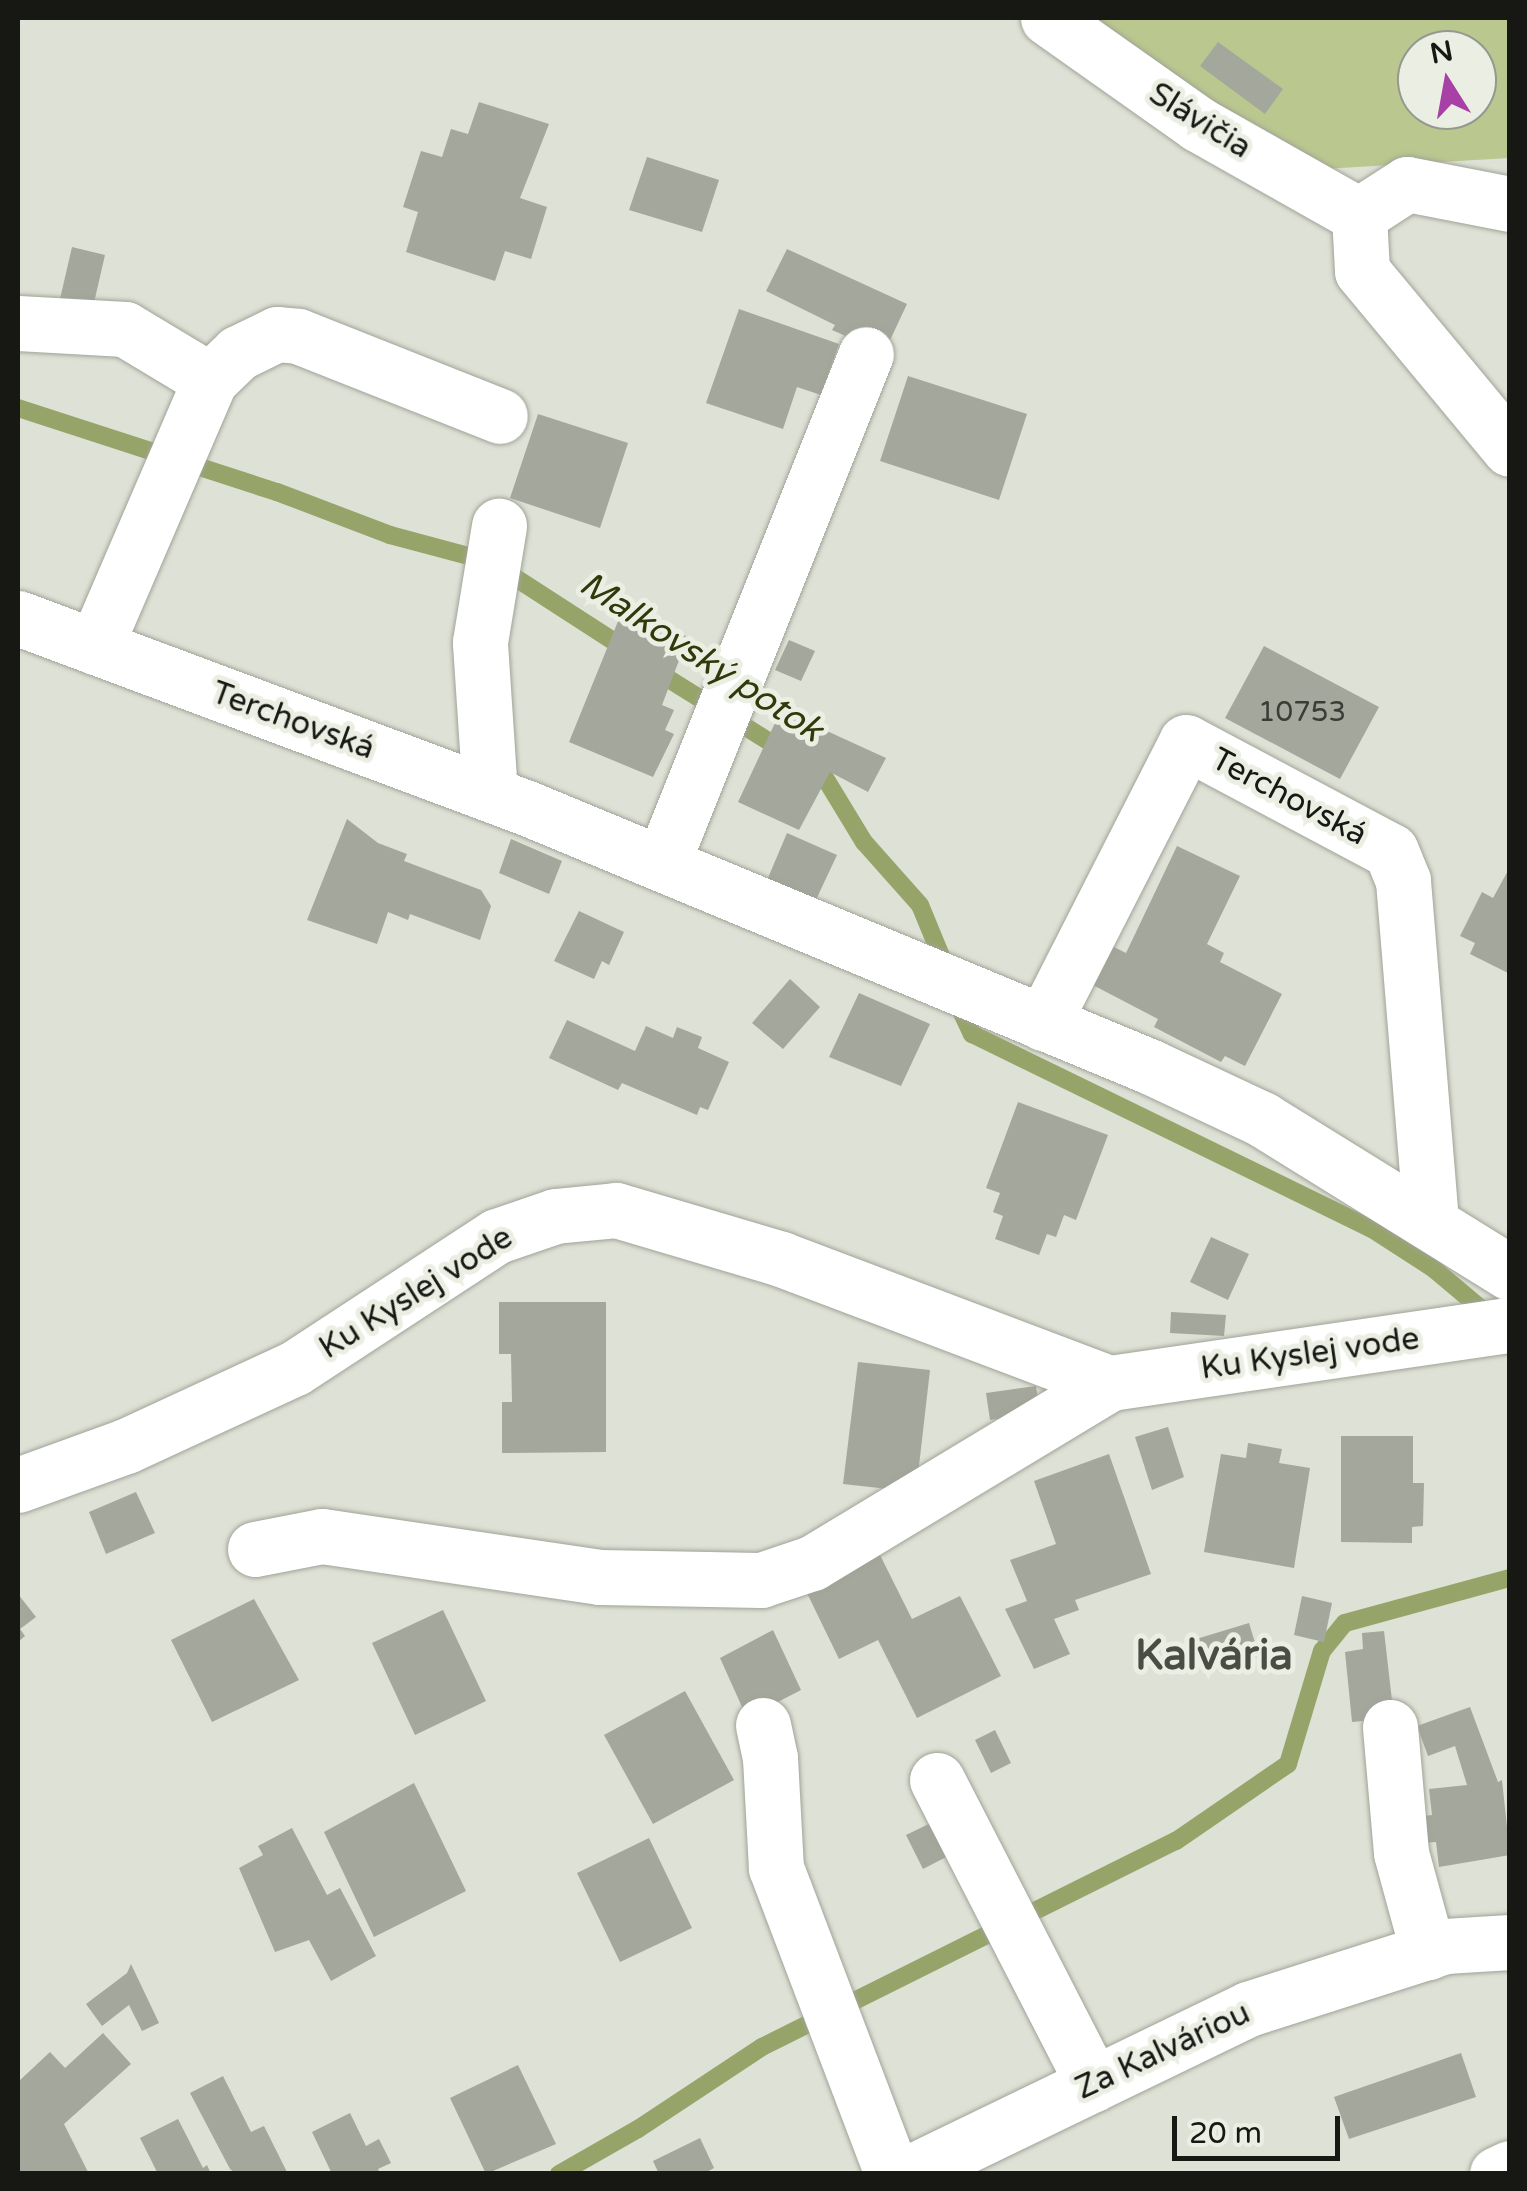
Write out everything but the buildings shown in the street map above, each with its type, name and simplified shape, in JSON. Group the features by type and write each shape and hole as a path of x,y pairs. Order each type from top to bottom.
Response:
{"street":[{"name":"Slávičia","path":"1048,18 1198,124 1359,214"},
{"path":"1510,204 1407,184 1359,214 1362,272 1510,449"},
{"path":"18,324 126,329 200,402"},
{"path":"96,647 200,402 238,354 277,334 298,336 500,416"},
{"path":"662,864 866,354"},
{"path":"490,794 480,642 499,526"},
{"name":"Terchovská","path":"18,618 490,794 1043,1022 1262,1119 1510,1273"},
{"name":"Terchovská","path":"1043,1022 1186,742 1391,851 1403,881 1431,1222"},
{"name":"Ku Kyslej vode","path":"18,1485 126,1446 295,1368 496,1236 554,1216 616,1210 762,1254 1110,1383"},
{"name":"Ku Kyslej vode","path":"255,1549 322,1536 600,1577 761,1580 812,1563 1110,1383 1484,1328"},
{"path":"763,1724 770,1758 776,1868 892,2174"},
{"path":"1390,1727 1401,1853 1428,1952"},
{"path":"937,1780 1093,2084"},
{"name":"Za Kalváriou","path":"907,2174 1248,2009 1445,1946 1510,1942"},
{"path":"1497,2174 1510,2168"}],"green space":[{"path":"1037,18 1509,18 1509,158 1323,169"}],"waterway":[{"name":"Malkovský potok","path":"18,408 277,492 390,535 491,562 630,652"},
{"name":"Malkovský potok","path":"651,668 786,752"},
{"name":"Malkovský potok","path":"808,765 822,773 864,842 920,905 948,973"},
{"name":"Malkovský potok","path":"955,998 972,1034 1372,1229 1434,1269 1491,1317"},
{"path":"559,2174 638,2129 762,2047 1176,1841 1288,1764 1322,1651 1345,1623 1510,1578"}],"district":[{"name":"Kalvária","path":"1214,1656"}]}
